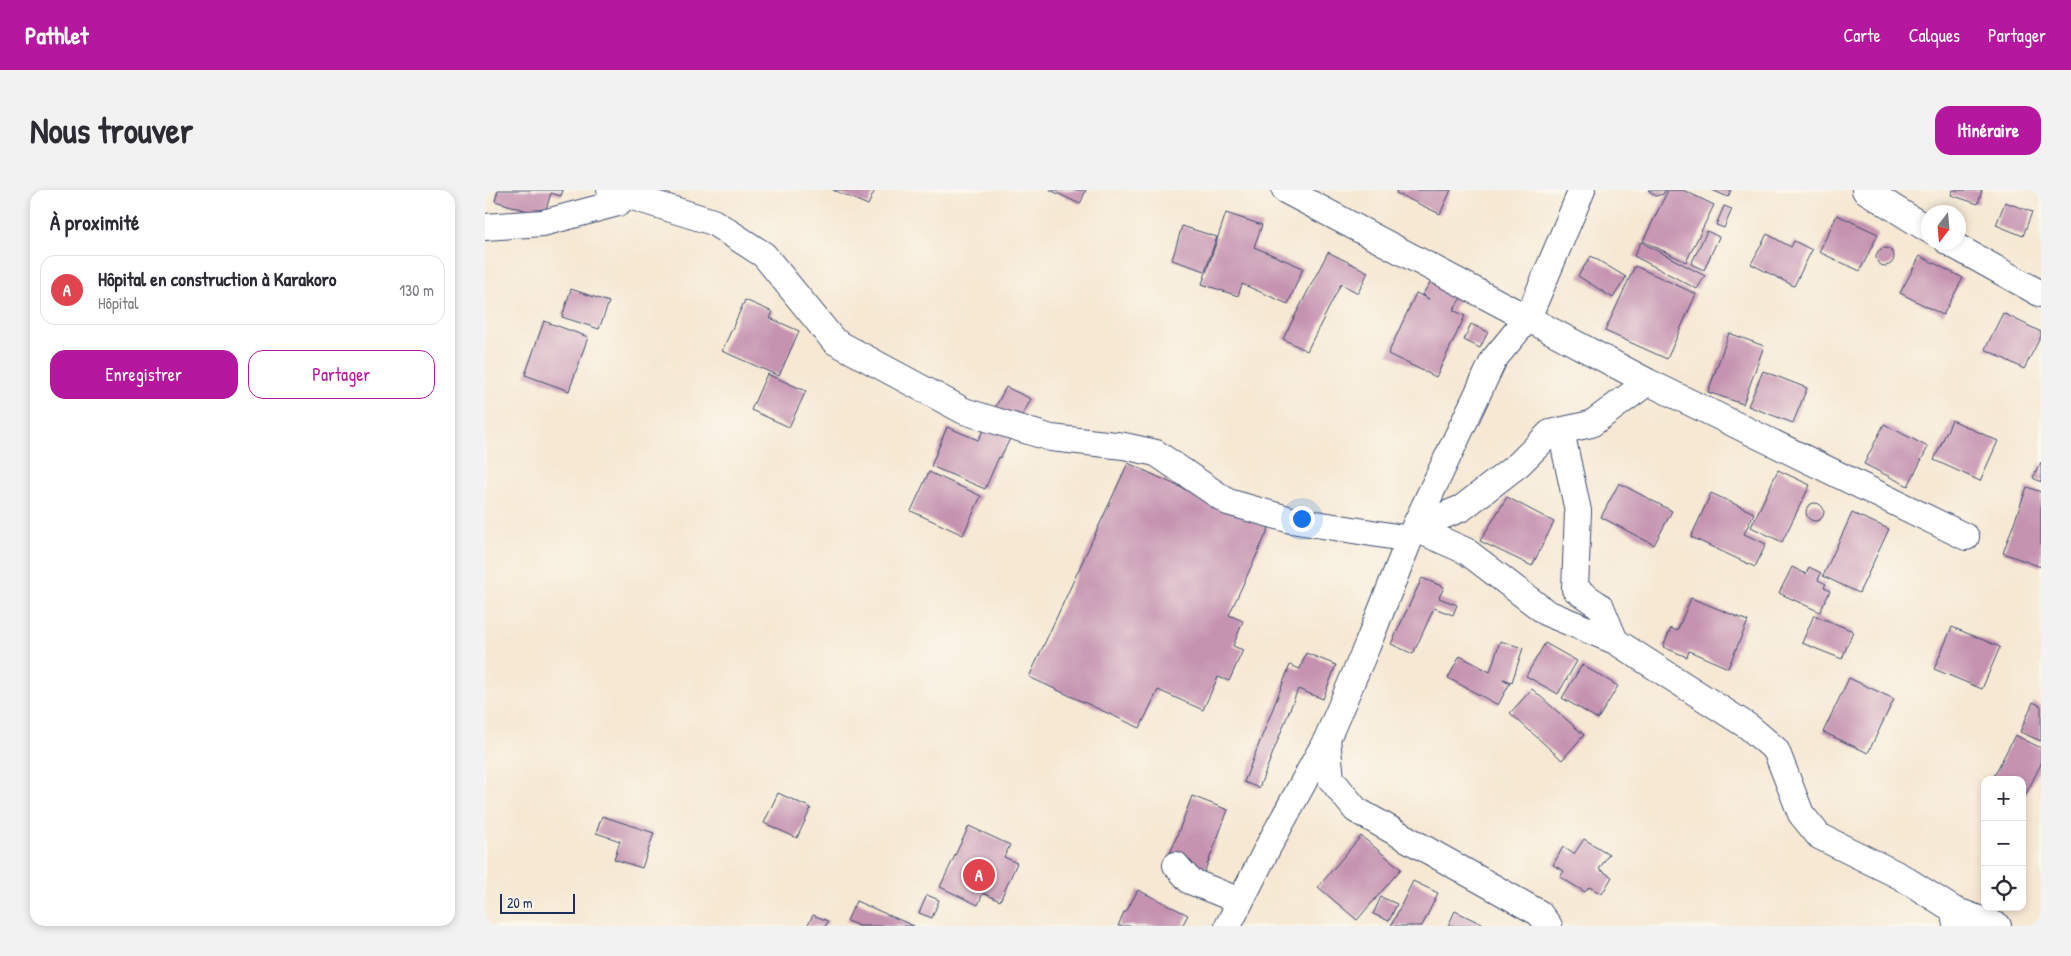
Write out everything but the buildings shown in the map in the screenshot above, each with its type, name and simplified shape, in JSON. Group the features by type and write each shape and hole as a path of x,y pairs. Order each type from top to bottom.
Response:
{"street":[{"path":"1285,190 1648,382 1966,537"},
{"path":"1227,926 1327,739 1367,646 1411,534 1494,359 1528,318 1582,190"},
{"path":"1865,190 1921,225"},
{"path":"485,227 543,223 618,204 618,193 713,222 763,255 833,341 965,411 1051,438 1124,446 1156,452 1228,502 1291,520 1411,534 1466,551 1547,613 1615,641 1749,728 1776,750 1801,814 1819,836 1900,876 1955,918 1998,926"},
{"path":"1962,250 2041,294"},
{"path":"1411,534 1462,508 1519,464 1550,433 1591,424 1648,382"},
{"path":"1561,430 1579,511 1575,589 1601,607 1615,641"},
{"path":"1327,739 1331,779 1357,810 1539,913 1549,926"},
{"path":"1176,865 1190,880 1240,902"}],"place":[{"name":"Hôpital en construction à Karakoro","path":"979,875"}]}
